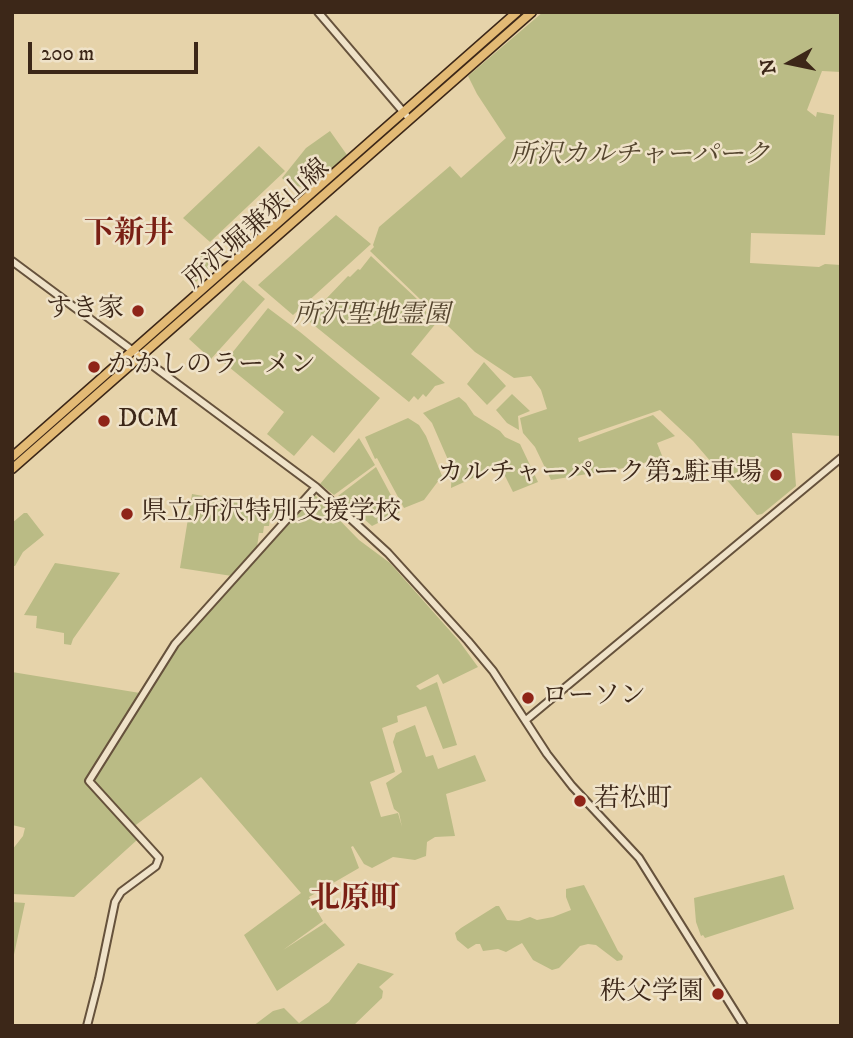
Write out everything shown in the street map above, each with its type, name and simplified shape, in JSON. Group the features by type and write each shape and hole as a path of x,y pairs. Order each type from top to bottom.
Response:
{"main road":[{"name":"所沢堀兼狭山線","path":"12,469 137,354 406,116 517,12"},
{"name":"所沢堀兼狭山線","path":"406,116 532,12"},
{"name":"所沢堀兼狭山線","path":"12,457 137,354"}],"street":[{"path":"318,12 406,116"},
{"path":"12,261 316,487 387,553 493,671 567,780 639,858 744,1026"},
{"path":"526,720 841,458"},
{"path":"87,1026 115,902 121,892 156,866 159,858 89,780 175,644 316,487"}],"green space":[{"name":"所沢カルチャーパーク","path":"543,12 841,12 841,72 822,71 807,110 816,117 817,112 834,115 825,235 751,233 750,263 819,267 825,264 841,265 841,436 792,433 796,486 762,514 757,515 693,441 660,410 578,438 579,442 653,415 675,436 657,443 663,458 624,468 551,480 535,447 523,433 520,418 547,409 541,390 531,376 514,378 475,352 370,251 374,247 379,227 450,166 461,178 506,138 468,76"},
{"path":"330,131 347,155 308,189 287,183 282,178 306,148"},
{"path":"259,146 285,171 210,242 183,218"},
{"path":"336,215 371,244 293,315 258,285"},
{"path":"207,248 219,258 196,282 185,270"},
{"name":"所沢聖地霊園","path":"371,256 417,299 415,301 437,322 411,354 445,383 435,386 426,397 423,394 418,400 414,396 409,402 305,318 348,276 360,270"},
{"path":"243,280 265,299 211,359 189,339"},
{"name":"所沢聖地霊園","path":"268,308 380,398 334,453 312,435 294,456 267,434 284,412 224,363"},
{"name":"所沢聖地霊園","path":"484,362 506,386 487,405 467,384"},
{"path":"512,394 530,411 518,416 519,430 507,423 496,410"},
{"name":"所沢聖地霊園","path":"459,397 474,415 520,444 538,482 513,492 499,464 451,488 452,469 432,423 423,413"},
{"path":"408,418 419,425 426,436 442,476 424,500 404,508 365,437"},
{"path":"359,438 375,465 334,495 320,484"},
{"path":"376,467 400,512 372,526 338,496"},
{"path":"192,494 276,509 274,520 270,519 269,526 264,526 263,533 259,533 257,547 232,576 180,568"},
{"path":"315,495 359,540 390,563 459,641 478,667 443,684 438,674 416,686 420,690 437,682 457,745 443,749 426,706 397,716 398,722 382,728 395,772 370,782 381,817 398,813 402,827 399,813 394,809 386,783 402,772 393,742 396,733 415,725 426,757 433,755 438,769 475,755 486,781 446,794 455,836 435,837 427,842 426,856 415,860 393,857 372,868 364,864 353,846 351,847 359,868 309,897 323,921 283,950 325,923 345,945 277,991 244,935 301,893 201,777 129,830 137,840 74,897 12,894 12,850 23,836 25,828 12,825 12,672 146,694 172,650"},
{"path":"27,513 44,535 23,552 15,566 12,566 12,523"},
{"path":"55,563 120,573 71,645 64,644 64,633 36,628 37,616 24,615"},
{"path":"784,875 794,909 705,938 701,936 696,922 694,898"},
{"path":"584,885 623,956 622,960 617,961 596,945 588,944 580,946 559,968 552,970 533,960 522,943 506,952 498,949 483,951 480,944 468,949 457,940 455,933 496,906 499,906 507,920 519,921 530,917 537,920 553,917 571,910 566,889"},
{"path":"12,902 25,903 12,964"},
{"path":"358,963 394,974 379,987 383,991 382,998 353,1026 253,1026 273,1011 284,1008 299,1023 329,1002"}],"place":[{"name":"すき家","path":"138,311"},
{"name":"かかしのラーメン","path":"94,367"},
{"name":"DCM","path":"104,421"},
{"name":"カルチャーパーク第2駐車場","path":"776,475"},
{"name":"県立所沢特別支援学校","path":"127,514"},
{"name":"ローソン","path":"528,698"},
{"name":"若松町","path":"580,801"},
{"name":"秩父学園","path":"718,994"}],"district":[{"name":"下新井","path":"129,236"},
{"name":"北原町","path":"355,901"}]}
